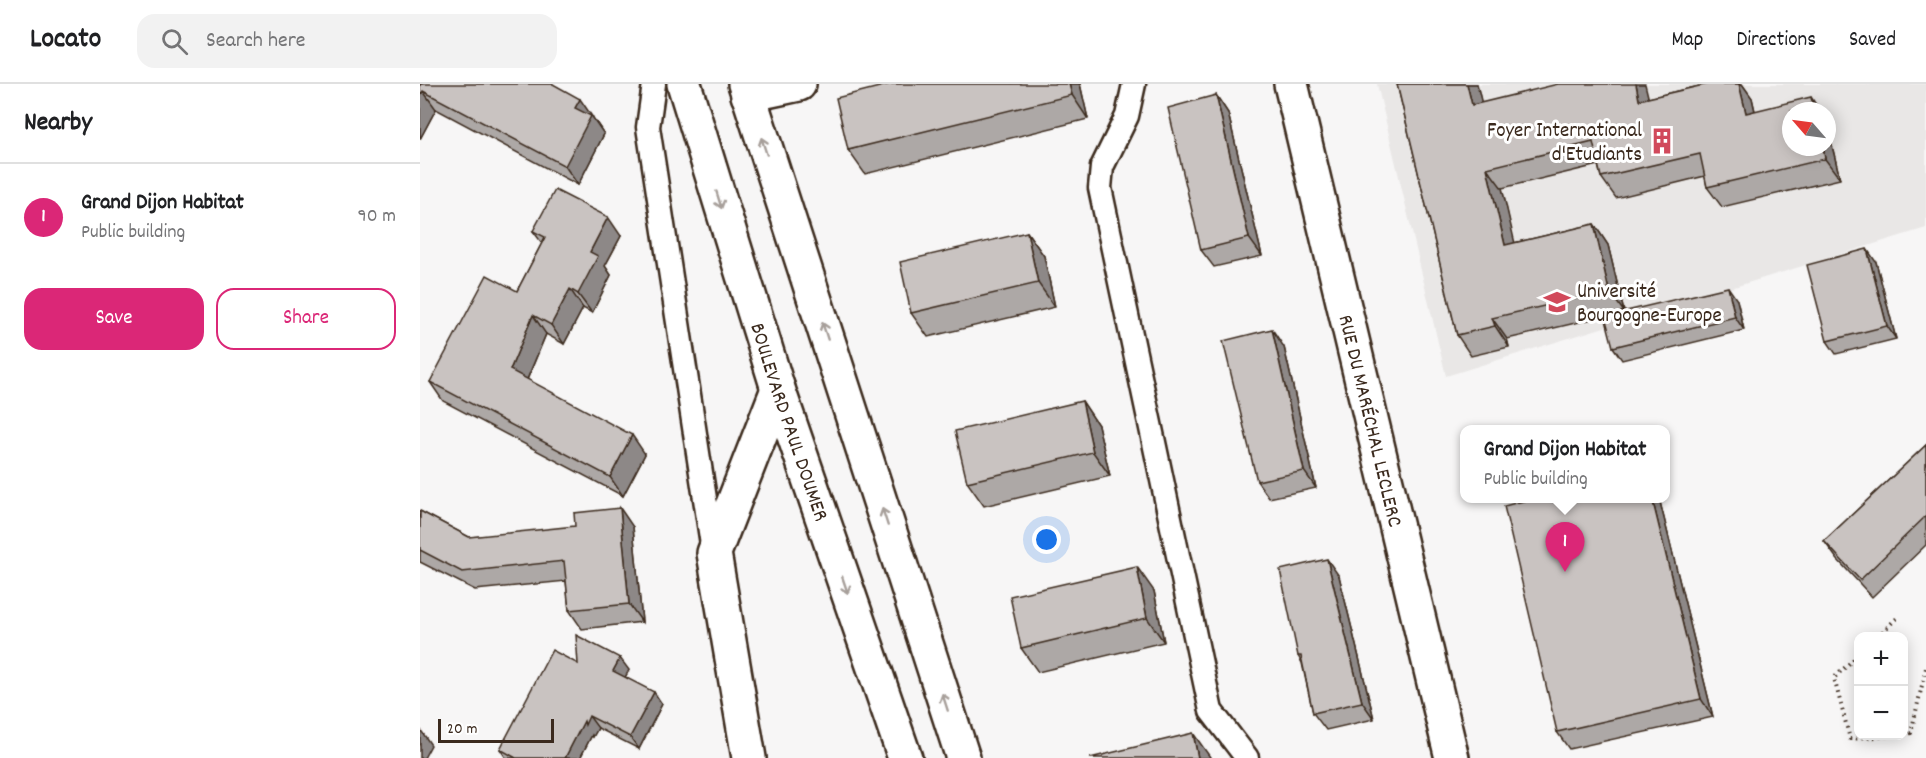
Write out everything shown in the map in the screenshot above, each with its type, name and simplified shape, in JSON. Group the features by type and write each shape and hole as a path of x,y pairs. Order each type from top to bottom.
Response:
{"main road":[{"name":"BOULEVARD PAUL DOUMER","path":"684,84 778,389 904,758"},
{"path":"799,84 747,89 963,758"},
{"name":"RUE DU MARÉCHAL LECLERC","path":"1291,84 1452,758"},
{"path":"749,758 714,553 778,389"}],"lane":[{"path":"654,84 648,127 714,553"},
{"path":"1134,84 1127,116 1102,166 1100,188 1211,711 1247,758"}],"path":[{"path":"1882,632 1898,617"},
{"path":"1854,659 1834,678 1850,739 1854,739"},
{"path":"1908,733 1911,733 1926,668"}],"shaded area":[{"name":"Université Bourgogne-Europe","path":"1377,84 1926,84 1926,228 1446,376"}],"building":[{"path":"420,84 553,84 580,99 575,108 591,116 565,166 423,91 420,96"},
{"path":"891,84 1069,84 1072,95 848,150 836,98"},
{"path":"1397,84 1467,84 1472,105 1558,84 1636,84 1639,100 1708,84 1739,84 1746,113 1782,104 1782,156 1824,156 1825,159 1707,187 1700,154 1601,177 1593,142 1487,168 1505,245 1594,224 1609,291 1492,318 1495,326 1457,335"},
{"path":"1216,95 1249,238 1201,250 1168,108"},
{"path":"1811,97 1812,102 1791,102"},
{"path":"555,190 608,217 590,252 598,256 578,294 570,289 551,325 533,315 510,370 632,435 610,477 430,382 487,275 517,291 545,237 533,231"},
{"path":"1027,232 1038,283 911,313 900,262"},
{"path":"1867,249 1887,326 1827,341 1807,265"},
{"path":"1728,287 1735,317 1613,347 1605,316"},
{"path":"1272,329 1304,471 1257,481 1223,341"},
{"path":"1082,401 1093,452 967,482 955,431"},
{"path":"1926,445 1926,516 1860,580 1824,541"},
{"path":"1516,503 1653,503 1701,699 1557,732 1504,506"},
{"path":"620,508 629,604 569,610 564,561 462,572 420,550 420,511 469,537 575,526 574,513"},
{"path":"1327,559 1362,702 1313,713 1280,570"},
{"path":"1137,567 1147,618 1021,648 1010,596"},
{"path":"576,635 620,658 613,671 654,692 630,737 589,716 585,725 584,721 565,758 516,758 500,749 552,650 578,664"},
{"path":"1193,733 1198,758 1090,758"}],"place":[{"name":"Foyer International d'Etudiants","path":"1662,141"},
{"name":"Université Bourgogne-Europe","path":"1557,302"},
{"name":"Grand Dijon Habitat","path":"1565,572"}]}
